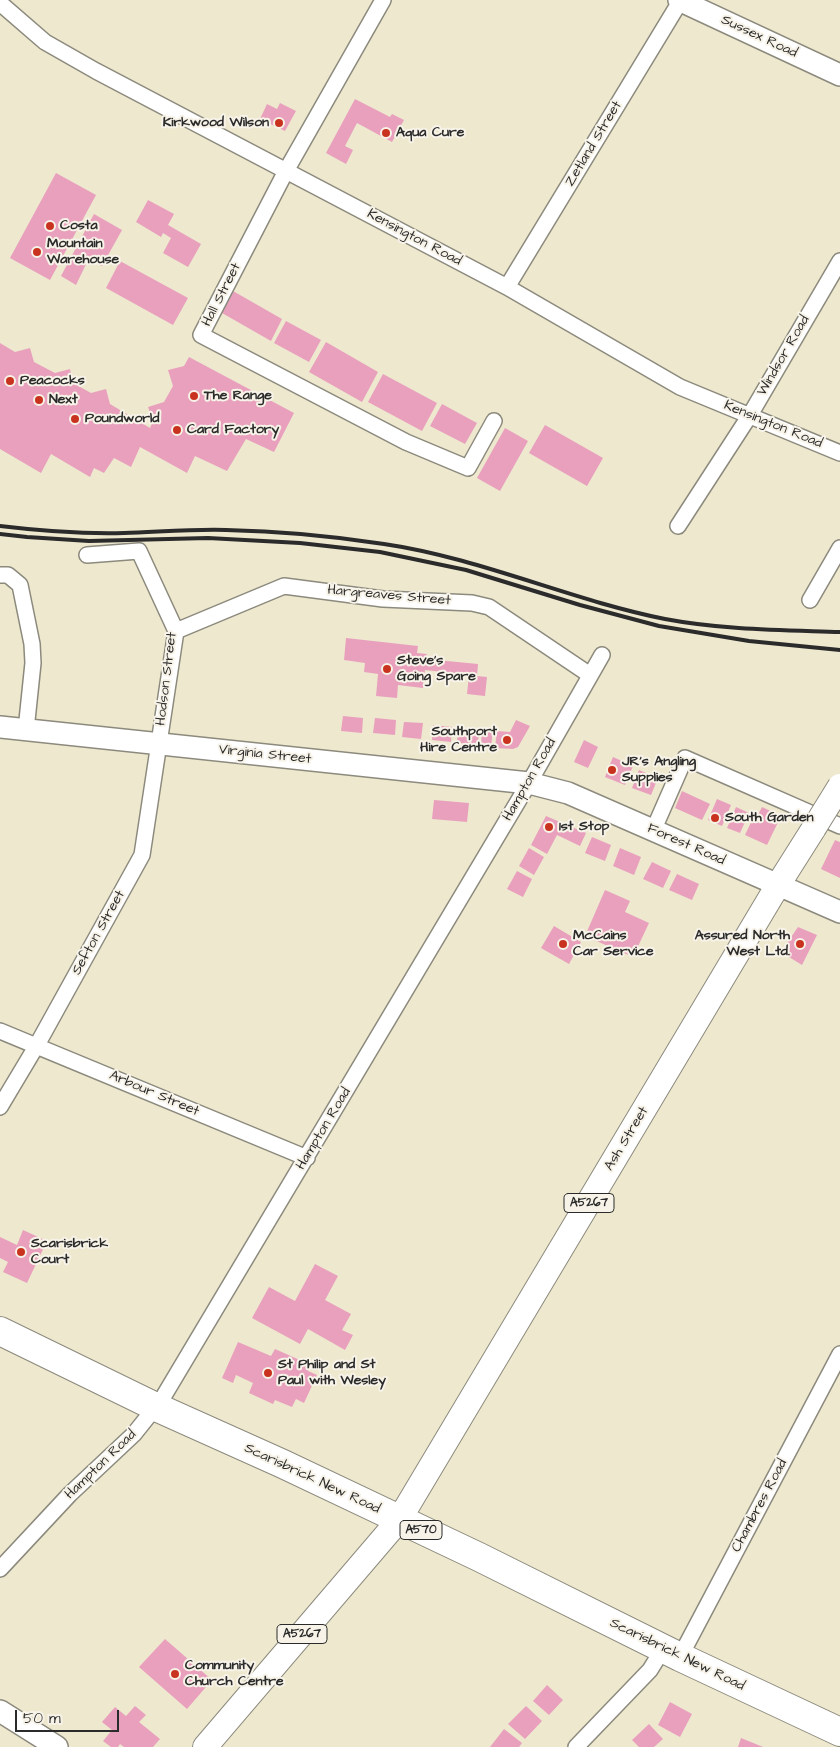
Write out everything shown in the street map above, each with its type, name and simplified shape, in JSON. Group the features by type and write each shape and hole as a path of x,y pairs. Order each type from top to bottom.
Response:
{"highway":[{"name":"Scarisbrick New Road","path":"0,1331 156,1407 283,1464 479,1557 671,1653 840,1732"}],"main road":[{"name":"A5267","path":"778,885 840,786"},
{"name":"Ash Street","path":"399,1520 778,885"},
{"name":"A5267","path":"205,1747 399,1520"}],"street":[{"name":"Hall Street","path":"383,0 286,172 201,335 406,442 468,468 494,421"},
{"name":"Sussex Road","path":"680,0 840,75"},
{"name":"Zetland Street","path":"507,287 680,0"},
{"name":"Kensington Road","path":"0,2 44,42 286,172 507,287 680,388 840,453"},
{"name":"Windsor Road","path":"678,526 750,415 840,261"},
{"path":"810,600 840,548"},
{"name":"Hodson Street","path":"87,556 139,551 176,631 159,745"},
{"path":"0,575 8,575 20,585 32,644 33,662 26,730"},
{"name":"Hargreaves Street","path":"176,631 284,586 383,599 472,603 489,607 590,675"},
{"name":"Hampton Road","path":"0,1569 70,1494 134,1434 162,1399 307,1158 602,655"},
{"name":"Virginia Street","path":"0,727 529,782"},
{"name":"Sefton Street","path":"0,1107 37,1045 142,855 159,745"},
{"path":"653,830 685,758 840,826"},
{"name":"Forest Road","path":"529,782 568,793 840,912"},
{"name":"Arbour Street","path":"0,1030 307,1158"},
{"name":"Chambres Road","path":"576,1747 650,1670 671,1653 840,1354"},
{"path":"0,1711 57,1747"}],"building":[{"name":"Aqua Cure","path":"355,99 390,117 392,114 404,120 392,142 357,123 345,146 353,150 346,164 326,153"},
{"path":"280,103 296,111 285,131 260,119 267,104 277,109"},
{"path":"56,173 96,195 50,280 10,258"},
{"path":"148,200 174,214 168,225 201,244 188,267 163,253 171,238 163,233 161,237 136,222"},
{"path":"94,214 122,230 102,266 88,260 76,285 61,276"},
{"path":"120,261 188,298 173,325 106,288"},
{"path":"233,291 282,319 271,341 222,313"},
{"path":"286,321 321,340 309,362 274,343"},
{"path":"326,342 378,372 362,402 309,372"},
{"path":"0,343 15,352 30,348 34,362 55,373 70,369 73,383 91,393 106,389 110,404 150,428 153,421 148,407 164,402 173,386 168,370 184,366 189,357 294,413 274,452 246,439 227,471 195,456 187,473 140,447 131,467 114,458 104,473 94,468 90,477 51,454 41,473 0,449"},
{"path":"383,374 437,403 422,431 368,402"},
{"path":"442,404 477,423 465,444 430,426"},
{"path":"545,425 603,458 587,486 529,453"},
{"path":"505,428 528,441 500,491 477,478"},
{"path":"346,638 418,646 417,653 427,654 426,659 478,664 477,676 487,677 485,696 467,694 469,675 425,670 423,688 398,685 397,698 376,696 378,674 364,672 365,663 344,660"},
{"path":"343,716 363,718 362,733 341,731"},
{"path":"375,718 396,720 395,735 373,733"},
{"path":"516,720 530,726 518,747 513,749 495,748 497,731 510,732"},
{"path":"404,722 423,723 421,739 402,737"},
{"path":"433,725 452,727 451,742 432,740"},
{"path":"458,728 479,730 478,744 457,743"},
{"path":"482,730 493,731 491,746 481,745"},
{"path":"584,740 598,747 588,768 574,762"},
{"path":"613,757 633,766 625,785 605,777"},
{"path":"639,770 658,778 651,795 632,788"},
{"path":"682,791 710,804 702,820 675,808"},
{"path":"717,799 731,805 722,826 708,820"},
{"path":"434,800 469,803 467,822 432,819"},
{"path":"736,807 749,813 740,833 727,828"},
{"path":"762,807 781,816 767,845 745,835 754,816 757,817"},
{"path":"546,816 586,833 580,846 557,835 547,854 531,845"},
{"path":"592,837 611,845 605,861 585,853"},
{"path":"835,840 840,842 840,878 821,869"},
{"path":"529,848 544,857 534,875 519,866"},
{"path":"620,848 641,857 634,875 613,866"},
{"path":"652,862 671,871 663,888 643,879"},
{"path":"517,871 532,879 523,897 507,889"},
{"path":"677,874 699,884 692,900 669,890"},
{"path":"605,890 630,901 625,912 649,923 633,957 585,936"},
{"path":"554,926 581,942 569,964 541,948"},
{"name":"Assured North West Ltd.","path":"798,927 817,935 802,965 781,952"},
{"name":"Scarisbrick Court","path":"23,1230 47,1241 27,1283 3,1272 8,1262 0,1258 0,1237 17,1245"},
{"path":"315,1264 338,1276 325,1300 351,1314 342,1330 353,1335 345,1350 308,1329 300,1344 252,1318 269,1287 295,1301"},
{"name":"St Philip and St Paul with Wesley","path":"238,1342 271,1356 275,1349 311,1365 308,1371 317,1375 304,1403 296,1399 292,1407 275,1400 273,1404 249,1393 253,1383 236,1375 233,1383 222,1378"},
{"name":"Community Church Centre","path":"165,1639 212,1680 187,1709 139,1667"},
{"path":"547,1685 563,1700 549,1715 533,1701"},
{"path":"670,1702 692,1714 680,1737 658,1725"},
{"path":"135,1706 146,1715 139,1722 160,1739 153,1747 124,1747 120,1744 118,1747 111,1747 103,1741 112,1730 102,1722 115,1707 126,1716"},
{"path":"526,1706 542,1721 525,1739 508,1724"},
{"path":"649,1724 663,1739 654,1747 639,1747 632,1740"},
{"path":"504,1729 522,1743 519,1747 490,1747"},
{"path":"741,1738 763,1747 738,1747"}],"railway":[{"path":"0,526 46,531 93,533 200,530 246,531 345,539 420,550 630,611 665,619 731,627 840,632"},
{"path":"0,534 89,541 208,538 300,543 380,552 466,570 580,605 659,626 749,641 840,650"}],"place":[{"name":"Kirkwood Wilson","path":"279,123"},
{"name":"Aqua Cure","path":"386,133"},
{"name":"Costa","path":"50,226"},
{"name":"Mountain Warehouse","path":"37,252"},
{"name":"Peacocks","path":"10,381"},
{"name":"The Range","path":"194,396"},
{"name":"Next","path":"39,400"},
{"name":"Poundworld","path":"75,419"},
{"name":"Card Factory","path":"177,430"},
{"name":"Steve's Going Spare","path":"387,669"},
{"name":"Southport Hire Centre","path":"507,740"},
{"name":"JR's Angling Supplies","path":"612,770"},
{"name":"South Garden","path":"715,818"},
{"name":"1st Stop","path":"549,827"},
{"name":"McCains Car Service","path":"563,944"},
{"name":"Assured North West Ltd.","path":"800,944"},
{"name":"Scarisbrick Court","path":"21,1252"},
{"name":"St Philip and St Paul with Wesley","path":"268,1373"},
{"name":"Community Church Centre","path":"175,1674"}]}
